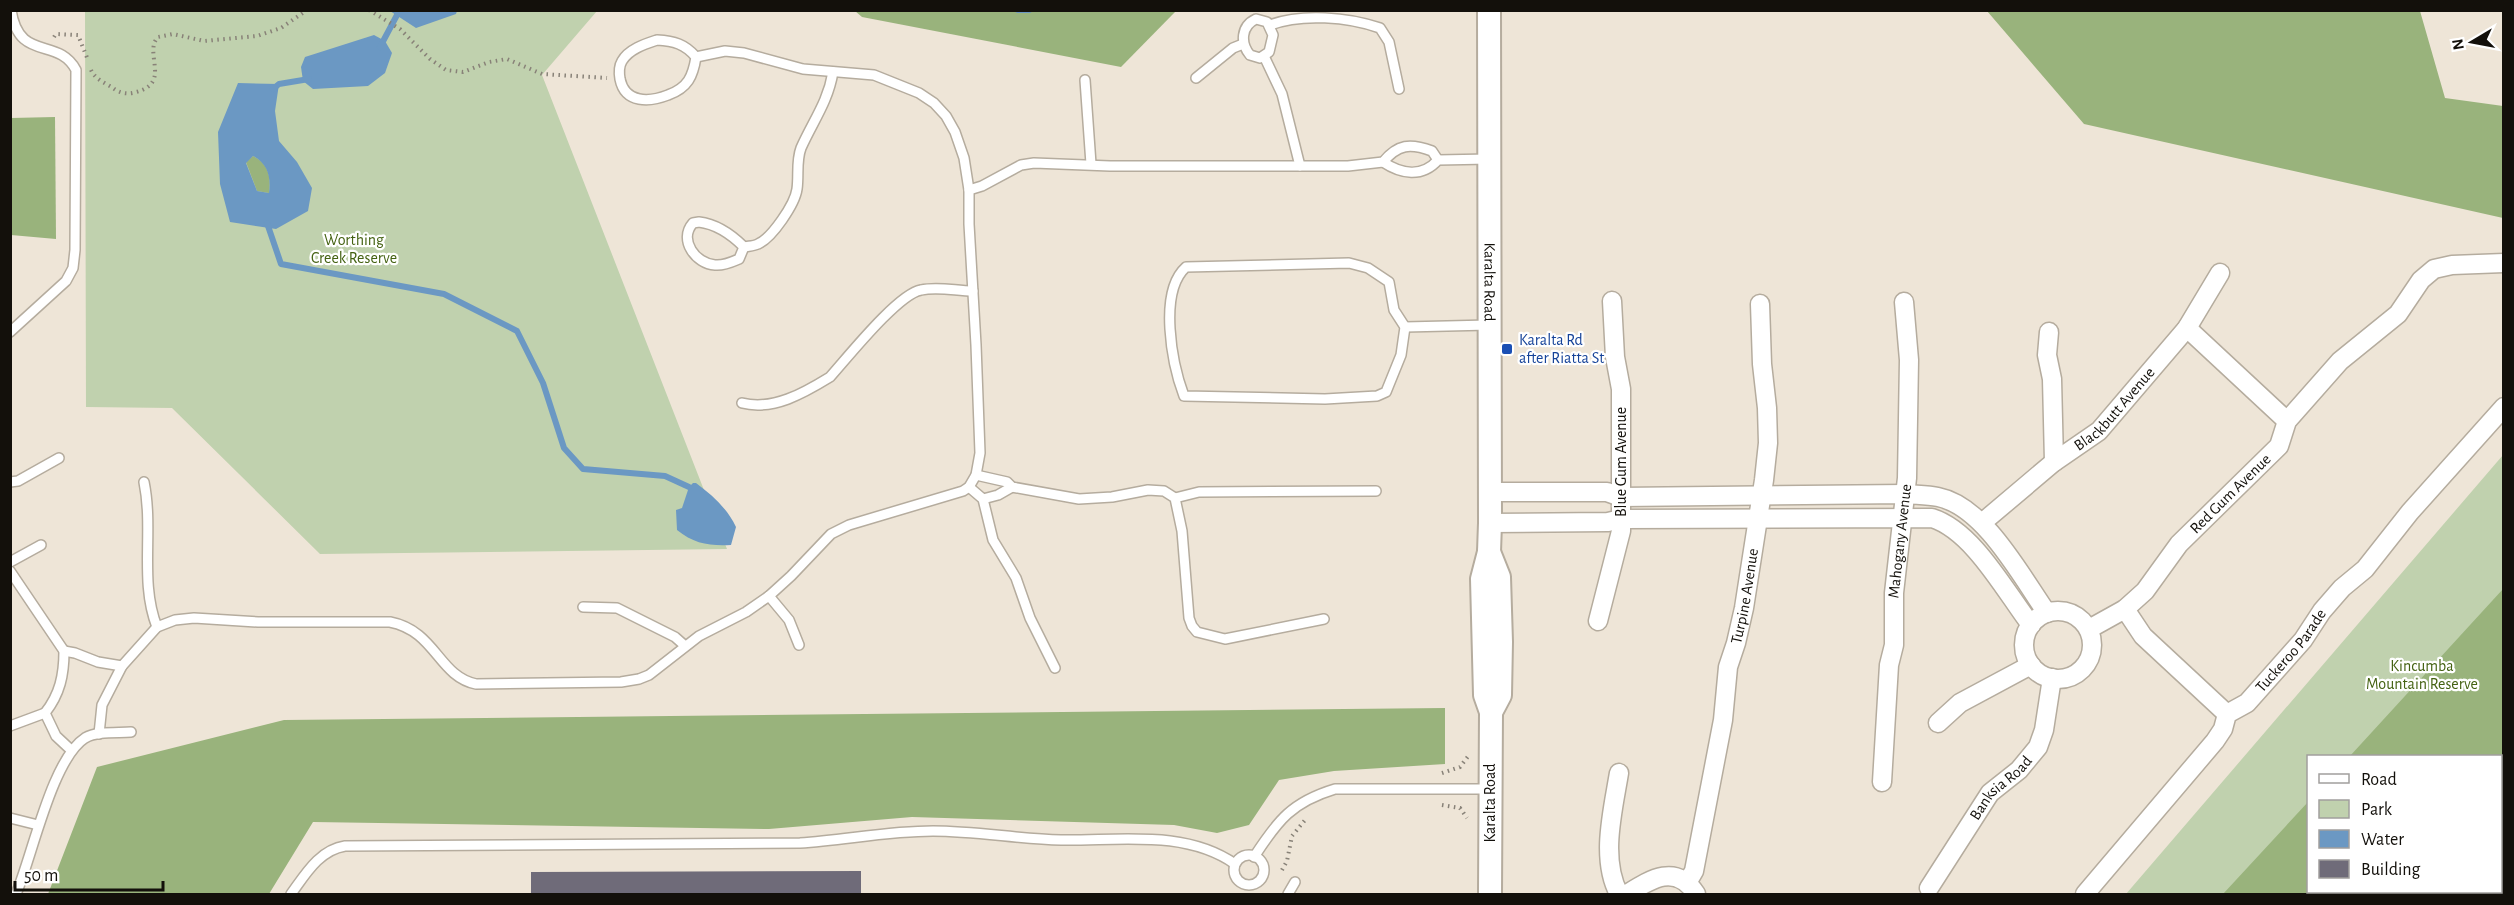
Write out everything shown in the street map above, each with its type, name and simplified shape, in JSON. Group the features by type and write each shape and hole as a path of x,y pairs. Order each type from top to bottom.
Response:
{"street":[{"name":"Karalta Road","path":"1489,10 1490,523 1489,552 1482,579 1485,695 1491,711 1490,894"},
{"name":"Red Gum Avenue","path":"2089,629 2125,609 2145,591 2179,544 2279,446 2287,421 2340,361 2398,314 2421,280 2434,269 2452,265 2504,263"},
{"name":"Blackbutt Avenue","path":"1983,522 2054,462 2099,431 2187,328 2220,273"},
{"name":"Blue Gum Avenue","path":"1598,621 1621,531 1621,389 1615,357 1612,301"},
{"name":"Mahogany Avenue","path":"1882,782 1889,665 1894,645 1894,593 1905,494 1909,360 1904,302"},
{"name":"Turpine Avenue","path":"1691,889 1723,720 1728,667 1744,608 1762,495 1768,443 1760,304"},
{"path":"2187,328 2287,421"},
{"path":"2049,333 2048,355 2052,379 2054,462"},
{"name":"Tuckeroo Parade","path":"2227,714 2247,703 2303,640 2322,610 2342,588 2365,569 2410,512 2504,407"},
{"path":"1490,492 1607,492 1621,497 1905,494 1939,497 1958,505 1983,522 2046,613"},
{"path":"1490,523 1608,522 1621,519 1932,518 1947,523 1969,541 2031,625"},
{"path":"2085,894 2215,741 2223,729 2227,714 2143,636 2125,609"},
{"path":"2056,611 2071,613 2081,619 2089,629 2092,643 2090,657 2082,669 2070,677 2052,678 2041,674 2031,665 2026,655 2025,644 2031,625 2046,613 2056,611"},
{"path":"1938,723 1960,703 2031,665"},
{"name":"Banksia Road","path":"1929,888 1990,793 2019,770 2038,747 2044,730 2052,678"},
{"path":"1619,773 1612,816 1611,861 1619,894"},
{"path":"1627,894 1655,878 1677,877 1691,889"}],"lane":[{"path":"10,332 66,281 73,268 76,70 70,60 21,37 14,28 11,10"},
{"path":"1254,15 1270,25 1272,41 1264,56 1255,58 1250,55 1243,44 1246,27 1254,15"},
{"path":"1270,25 1288,20 1317,18 1380,28 1389,42 1399,89"},
{"path":"657,40 672,41 687,47 696,57 693,73 687,84 679,91 658,98 635,99 627,93 620,78 622,60 642,45 657,40"},
{"path":"1196,78 1233,48 1243,44"},
{"path":"99,734 102,705 122,666 157,627 174,620 194,618 258,622 390,622 406,625 422,637 454,674 466,682 476,684 621,682 639,679 649,675 684,645 746,612 769,596 831,534 849,525 963,491 969,487 976,475 980,453 969,190 964,158 955,132 946,116 934,103 919,93 873,75 803,69 744,52 725,51 696,57"},
{"path":"1264,56 1282,94 1300,166"},
{"path":"744,247 758,244 766,239 793,201 797,191 800,150 830,93 833,72"},
{"path":"1085,80 1090,164"},
{"path":"969,190 982,186 1021,165 1062,162 1365,165 1383,162 1393,151 1407,146 1432,151 1438,160"},
{"path":"1383,162 1394,169 1415,172 1432,167 1438,160 1489,159"},
{"path":"706,223 723,230 744,247 739,259 716,266 696,256 686,233 693,224 706,223"},
{"path":"1349,263 1368,268 1389,282 1394,310 1405,327 1405,340 1392,378 1386,392 1377,396 1325,399 1191,398 1184,396 1173,355 1170,296 1179,274 1186,267 1349,263"},
{"path":"742,403 755,406 770,405 820,383 830,376 911,293 937,288 973,291"},
{"path":"1405,327 1489,325"},
{"path":"10,482 18,481 59,458"},
{"path":"976,475 1007,482 1012,487 1079,499 1112,497 1148,490 1164,491 1174,498 1182,531 1189,618 1197,632 1225,639 1324,619"},
{"path":"144,482 149,512 149,597 157,627"},
{"path":"969,487 983,500 993,540 1016,578 1030,618 1055,668"},
{"path":"983,500 1012,487"},
{"path":"1174,498 1199,492 1376,491"},
{"path":"10,562 40,545"},
{"path":"10,571 64,651 60,689 55,701 45,713 10,726"},
{"path":"769,596 789,620 799,645"},
{"path":"583,606 617,608 675,637 684,645"},
{"path":"64,651 98,662 122,666"},
{"path":"45,713 56,736 71,750"},
{"path":"16,894 25,874 38,825 71,750 87,737 130,732"},
{"path":"1254,857 1270,832 1295,806 1324,792 1335,789 1490,789"},
{"path":"10,818 38,825"},
{"path":"291,894 320,858 336,847 345,846 800,843 932,831 982,833 1041,840 1168,840 1194,845 1222,855 1235,864"},
{"path":"1245,855 1262,861 1264,871 1261,880 1253,884 1244,884 1236,878 1235,864 1245,855"},
{"path":"1288,894 1295,882"}],"path":[{"path":"43,48 56,34 78,35 95,76 115,90 131,93 145,88 154,80 156,73 154,45 158,37 173,34 204,41 257,36 281,28 307,10"},
{"path":"369,10 400,29 437,65 454,72 463,72 489,62 507,59 542,74 620,78"},
{"path":"1434,773 1449,772 1460,767 1469,755 1469,743"},
{"path":"1282,870 1287,861 1292,836 1308,817"}],"green space":[{"name":"Worthing Creek Reserve","path":"85,11 597,11 542,75 727,549 320,554 172,408 86,407"},
{"path":"855,11 1176,11 1121,67 862,17"},
{"path":"1987,11 2420,11 2445,98 2503,106 2503,218 2084,124"},
{"path":"55,117 56,239 11,235 11,118"},
{"path":"253,156 266,167 270,182 269,193 257,191 246,162"},
{"name":"Kincumba Mountain Reserve","path":"2503,455 2503,894 2126,894"},
{"path":"2503,589 2503,894 2223,894 2307,803 2307,893 2502,893 2502,755 2351,755"},
{"path":"1445,708 1445,764 1334,771 1279,780 1249,825 1217,833 1174,825 912,817 769,829 313,822 269,894 48,894 97,767 284,720"}],"water":[{"path":"390,11 457,11 456,14 416,28"},
{"path":"374,35 385,41 392,53 385,73 368,86 313,89 303,81 301,67 305,57"},
{"path":"238,83 279,84 275,111 279,141 297,162 312,188 308,211 276,229 230,222 220,184 218,132","holes":["253,156 267,172 269,193 257,191 246,163"]},
{"path":"693,483 713,497 732,520 736,527 731,545 702,543 677,530 676,510 682,508 689,487"}],"building":[{"path":"861,871 861,894 531,894 531,872"}],"waterway":[{"path":"380,47 397,15 397,10"},
{"path":"1018,10 1029,10"},
{"path":"273,89 279,84 309,79"},
{"path":"267,223 281,264 444,294 517,331 543,383 564,448 583,469 665,476 689,487"}],"place":[{"name":"Karalta Rd after Riatta St","path":"1507,349"}]}
